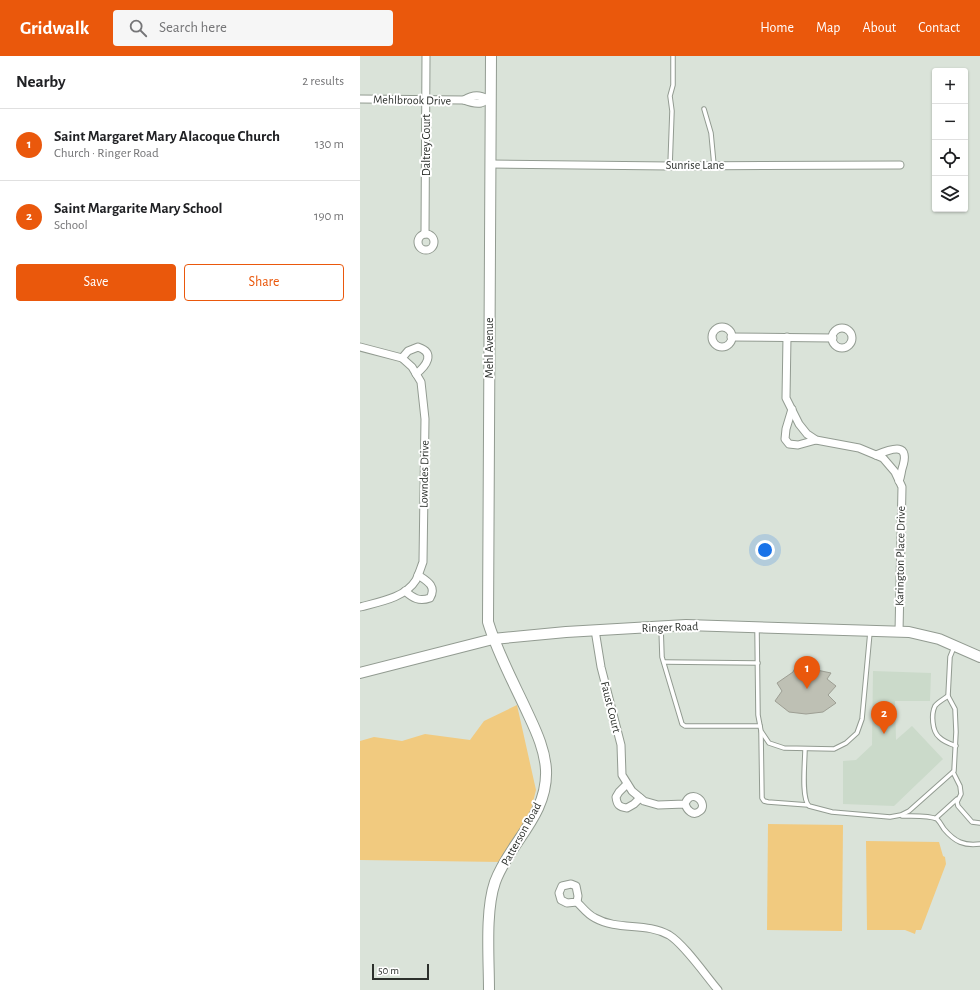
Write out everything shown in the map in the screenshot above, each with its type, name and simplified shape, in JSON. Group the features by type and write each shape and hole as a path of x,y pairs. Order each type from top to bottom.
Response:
{"street":[{"name":"Daltrey Court","path":"426,56 426,234"},
{"name":"Mehl Avenue","path":"491,56 489,99 488,622 493,639"},
{"name":"Mehlbrook Drive","path":"360,99 464,100 471,103 482,103 489,99"},
{"name":"Sunrise Lane","path":"490,164 670,166 900,165"},
{"path":"731,337 833,338"},
{"path":"787,337 786,398 799,424 807,434 816,440"},
{"path":"360,348 402,358 408,351 418,347 423,349 427,355 428,362 424,368 416,374"},
{"name":"Lowndes Drive","path":"360,607 395,597 405,591 416,580 423,562 425,419 421,382 412,367 402,358"},
{"name":"Karington Place Drive","path":"792,409 786,429 785,439 789,444 798,445 816,440 859,448 883,458 891,466 902,487 899,632"},
{"name":"Karington Place Drive","path":"876,455 892,449 900,450 904,453 906,460 899,481"},
{"path":"405,591 412,597 422,601 430,598 433,593 432,587 429,582 418,575"},
{"name":"Ringer Road","path":"360,673 493,639 595,630 691,625 899,632 931,637 980,657"},
{"name":"Faust Court","path":"595,630 601,667 620,745 622,775 632,791 644,801 658,805 685,804"},
{"name":"Patterson Road","path":"489,990 489,920 492,891 500,871 526,830 539,805 543,794 546,776 542,749 537,732 493,639"},
{"path":"627,784 616,797 617,804 621,807 627,808 640,798"},
{"path":"577,902 594,918 607,924 656,929 670,936 683,948 718,990"}],"lane":[{"path":"670,166 672,111 670,96 673,85 673,56"},
{"path":"704,109 711,133 714,166"},
{"path":"661,626 662,657 682,724 685,726 761,728"},
{"path":"757,627 758,715 761,728 762,798 764,801 808,805 832,812 890,817 901,816 936,818 944,829 960,843 971,845 980,844"},
{"path":"761,728 769,743 784,748 834,749 846,743 857,733 862,719 870,631"},
{"path":"901,816 909,811 954,771 956,746 955,709 948,696 950,657 954,646"},
{"path":"664,662 758,664"},
{"path":"948,696 936,705 933,714 933,725 934,731 938,736 956,746"},
{"path":"805,749 805,800 808,805"},
{"path":"936,818 961,794 960,786 953,772"},
{"path":"958,798 958,806 972,822 980,823"}],"shaded area":[{"path":"873,671 931,673 930,701 895,701 896,740 912,726 943,759 894,806 843,804 843,761 856,760 872,745"},
{"path":"517,705 536,790 531,810 501,862 360,860 360,741 374,737 402,741 425,734 470,740 484,721"},
{"path":"768,824 843,825 842,931 767,930"},
{"path":"866,841 939,842 946,864 921,930 916,930 915,934 905,930 867,930"}],"building":[{"path":"802,662 809,665 812,669 831,673 827,679 836,686 828,695 836,703 823,712 806,714 789,712 775,701 782,691 777,683 793,672 797,664"}],"place":[{"name":"Saint Margaret Mary Alacoque Church","path":"807,689"},
{"name":"Saint Margarite Mary School","path":"884,734"}]}
